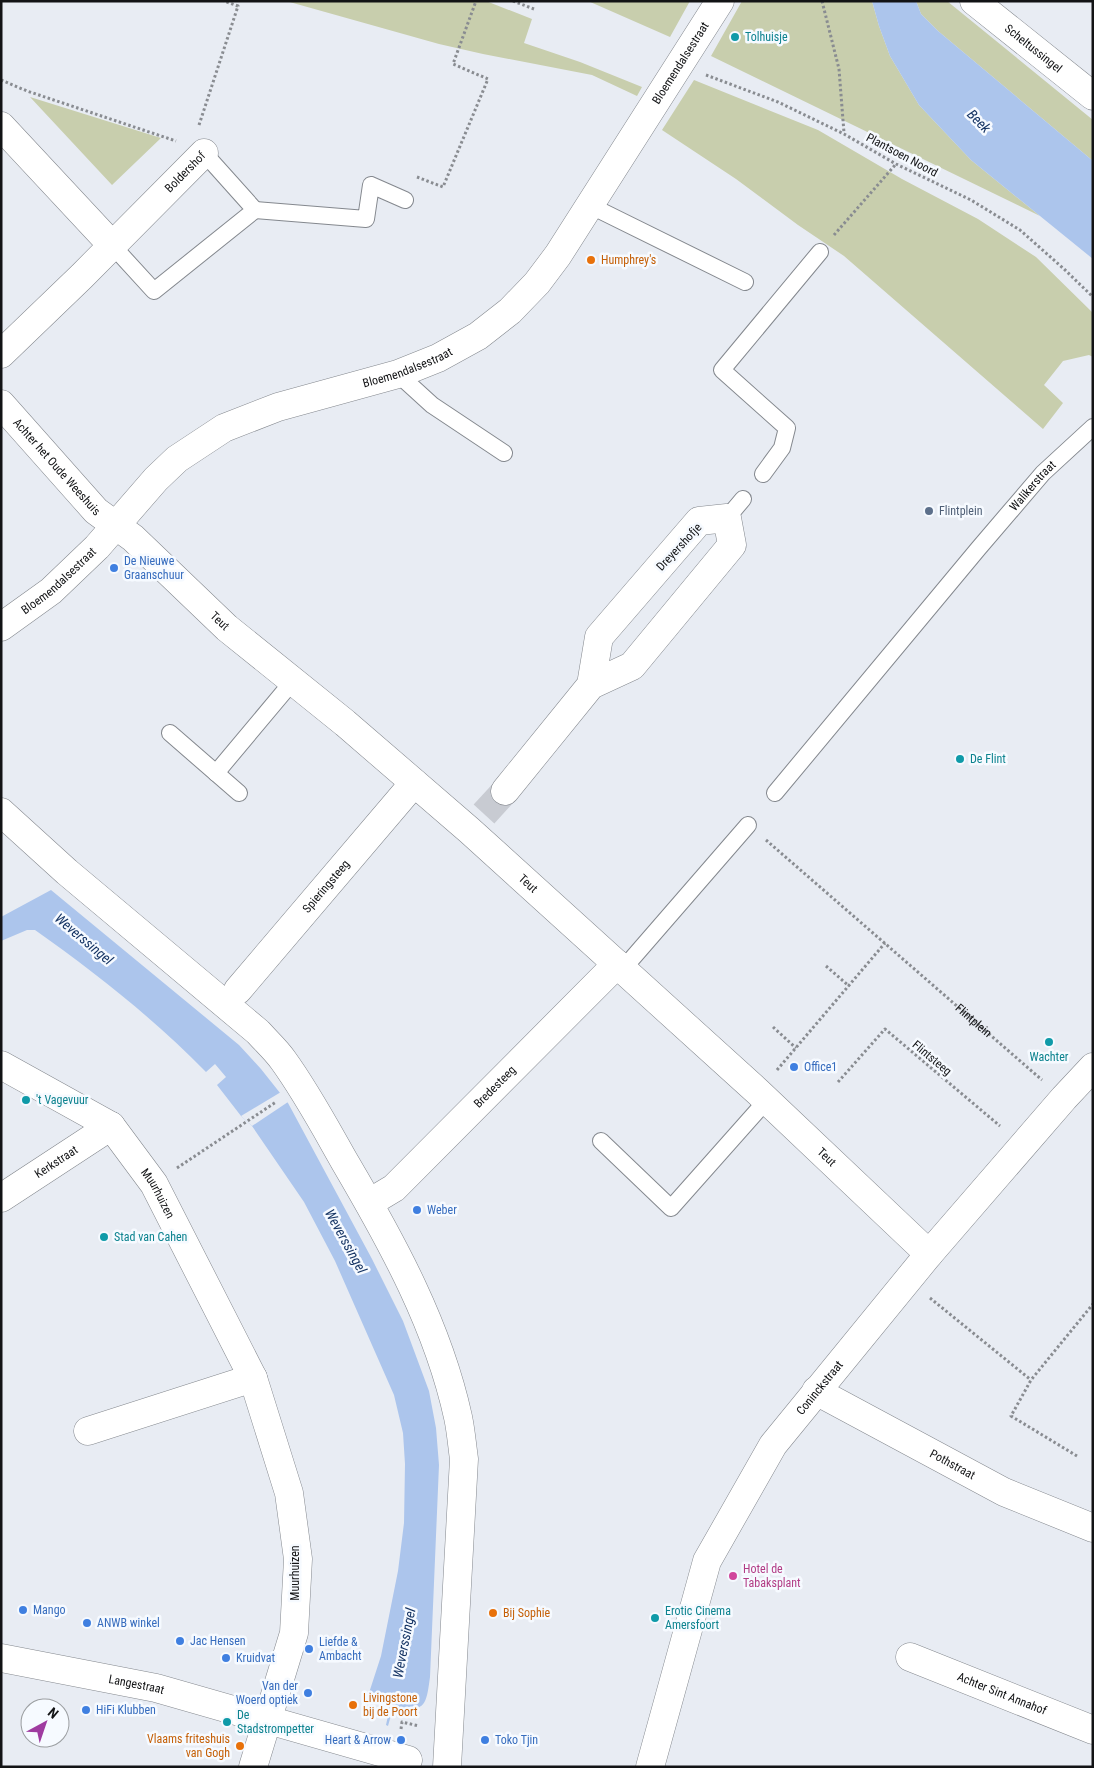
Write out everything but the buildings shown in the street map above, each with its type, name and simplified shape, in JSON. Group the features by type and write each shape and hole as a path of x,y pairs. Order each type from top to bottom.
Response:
{"street":[{"name":"Bloemendalsestraat","path":"1,627 51,591 97,547 156,479 177,458 224,428 278,408 398,374 438,358 470,340 510,311 537,283 558,256 720,1"},
{"name":"Scheltussingel","path":"974,1 1093,96"},
{"path":"1,126 112,244"},
{"name":"Boldershof","path":"1,354 82,276 204,153"},
{"name":"Achter het Oude Weeshuis","path":"1,404 96,511 116,526"},
{"name":"Dreyershofje","path":"505,791 591,685 632,666 732,545 735,508 699,521 599,637 591,685"},
{"name":"Teut","path":"116,526 133,538 227,628 345,723 414,783 476,822 620,966 930,1254"},
{"name":"Spieringsteeg","path":"238,990 414,783"},
{"path":"1,812 67,872 258,1032 282,1059 301,1086 404,1267 429,1322 449,1381 459,1420 464,1459 447,1767"},
{"name":"Bredesteeg","path":"369,1203 394,1188 620,966"},
{"name":"Muurhuizen","path":"1,1065 110,1126 154,1184 253,1378 289,1493 298,1559 294,1633 253,1767"},
{"name":"Coninckstraat","path":"650,1767 707,1561 773,1445 930,1254 1093,1067"},
{"name":"Kerkstraat","path":"1,1198 110,1126"},
{"path":"88,1431 253,1378"},
{"name":"Pothstraat","path":"816,1391 1004,1492 1093,1528"},
{"name":"Achter Sint Annahof","path":"910,1657 1093,1730"},
{"name":"Langestraat","path":"1,1658 156,1688 416,1763"}],"lane":[{"name":"Boldershof","path":"204,153 256,210"},
{"path":"112,244 154,291 256,210 366,219 371,186 405,200"},
{"path":"591,206 745,282"},
{"path":"763,474 782,448 787,428 722,370 820,252"},
{"path":"398,374 432,405 504,453"},
{"name":"Walikerstraat","path":"775,793 1043,473 1093,428"},
{"path":"216,773 293,681"},
{"path":"170,733 239,793"},
{"path":"620,966 748,825"},
{"path":"601,1141 671,1208 762,1096"}],"path":[{"path":"204,153 199,124 238,6 224,1"},
{"path":"415,176 442,187 488,79 453,64 476,1"},
{"path":"513,1 534,9"},
{"path":"822,1 839,70 844,134"},
{"name":"Plantsoen Noord","path":"681,63 778,102 844,134 896,164 971,200 1020,230 1093,297"},
{"path":"1,80 27,91 162,135 204,153"},
{"path":"820,252 896,164"},
{"name":"Flintplein","path":"748,825 1064,1098"},
{"path":"762,1096 796,1048 885,943"},
{"path":"826,966 848,986"},
{"path":"772,1028 796,1048"},
{"name":"Flintsteeg","path":"838,1082 885,1029 1023,1146"},
{"path":"154,1184 284,1097"},
{"path":"908,1280 1031,1380"},
{"path":"1078,1456 1011,1416 1031,1380 1093,1304"}],"green space":[{"path":"286,1 486,1 532,19 524,43 580,62 642,87 637,96 592,75 439,44"},
{"path":"588,1 690,1 670,37"},
{"path":"742,1 872,1 890,56 919,105 971,160 1040,216 711,56"},
{"path":"916,1 947,1 1093,120 1093,161 938,31 921,14"},
{"path":"694,80 818,130 902,179 978,219 1036,257 1093,313 1093,357 1089,355 1063,361 1044,385 1063,403 1043,429 844,256 736,179 662,130"},
{"path":"30,97 161,138 112,185"}],"water":[{"name":"Beek","path":"872,1 916,1 921,14 938,31 1093,161 1093,259 971,160 919,105 890,56"},
{"name":"Weverssingel","path":"51,890 239,1045 261,1069 288,1103 372,1259 403,1321 429,1391 436,1428 439,1465 430,1677 427,1695 425,1701 418,1708 393,1708 388,1726 386,1725 391,1701 368,1696 381,1656 398,1571 404,1523 405,1464 403,1433 394,1395 335,1261 304,1202 252,1126 241,1116 217,1085 226,1077 215,1064 206,1072 124,997 35,930 27,930 1,941 1,917"}],"pier":[{"path":"281,1092 288,1102 252,1126 241,1116"}],"tunnel":[{"path":"484,814 505,791"}],"place":[{"name":"Tolhuisje","path":"735,37"},
{"name":"Humphrey's","path":"591,260"},
{"name":"Flintplein","path":"929,511"},
{"name":"De Nieuwe Graanschuur","path":"114,568"},
{"name":"De Flint","path":"960,759"},
{"name":"Wachter","path":"1049,1042"},
{"name":"Office1","path":"794,1067"},
{"name":"'t Vagevuur","path":"26,1100"},
{"name":"Weber","path":"417,1210"},
{"name":"Stad van Cahen","path":"104,1237"},
{"name":"Hotel de Tabaksplant","path":"733,1576"},
{"name":"Mango","path":"23,1610"},
{"name":"Bij Sophie","path":"493,1613"},
{"name":"Erotic Cinema Amersfoort","path":"655,1618"},
{"name":"ANWB winkel","path":"87,1623"},
{"name":"Jac Hensen","path":"180,1641"},
{"name":"Liefde & Ambacht","path":"309,1649"},
{"name":"Kruidvat","path":"226,1658"},
{"name":"Van der Woerd optiek","path":"308,1693"},
{"name":"Livingstone bij de Poort","path":"353,1705"},
{"name":"HiFi Klubben","path":"86,1710"},
{"name":"De Stadstrompetter","path":"227,1722"},
{"name":"Heart & Arrow","path":"401,1740"},
{"name":"Toko Tjin","path":"485,1740"},
{"name":"Vlaams friteshuis van Gogh","path":"240,1746"}]}
